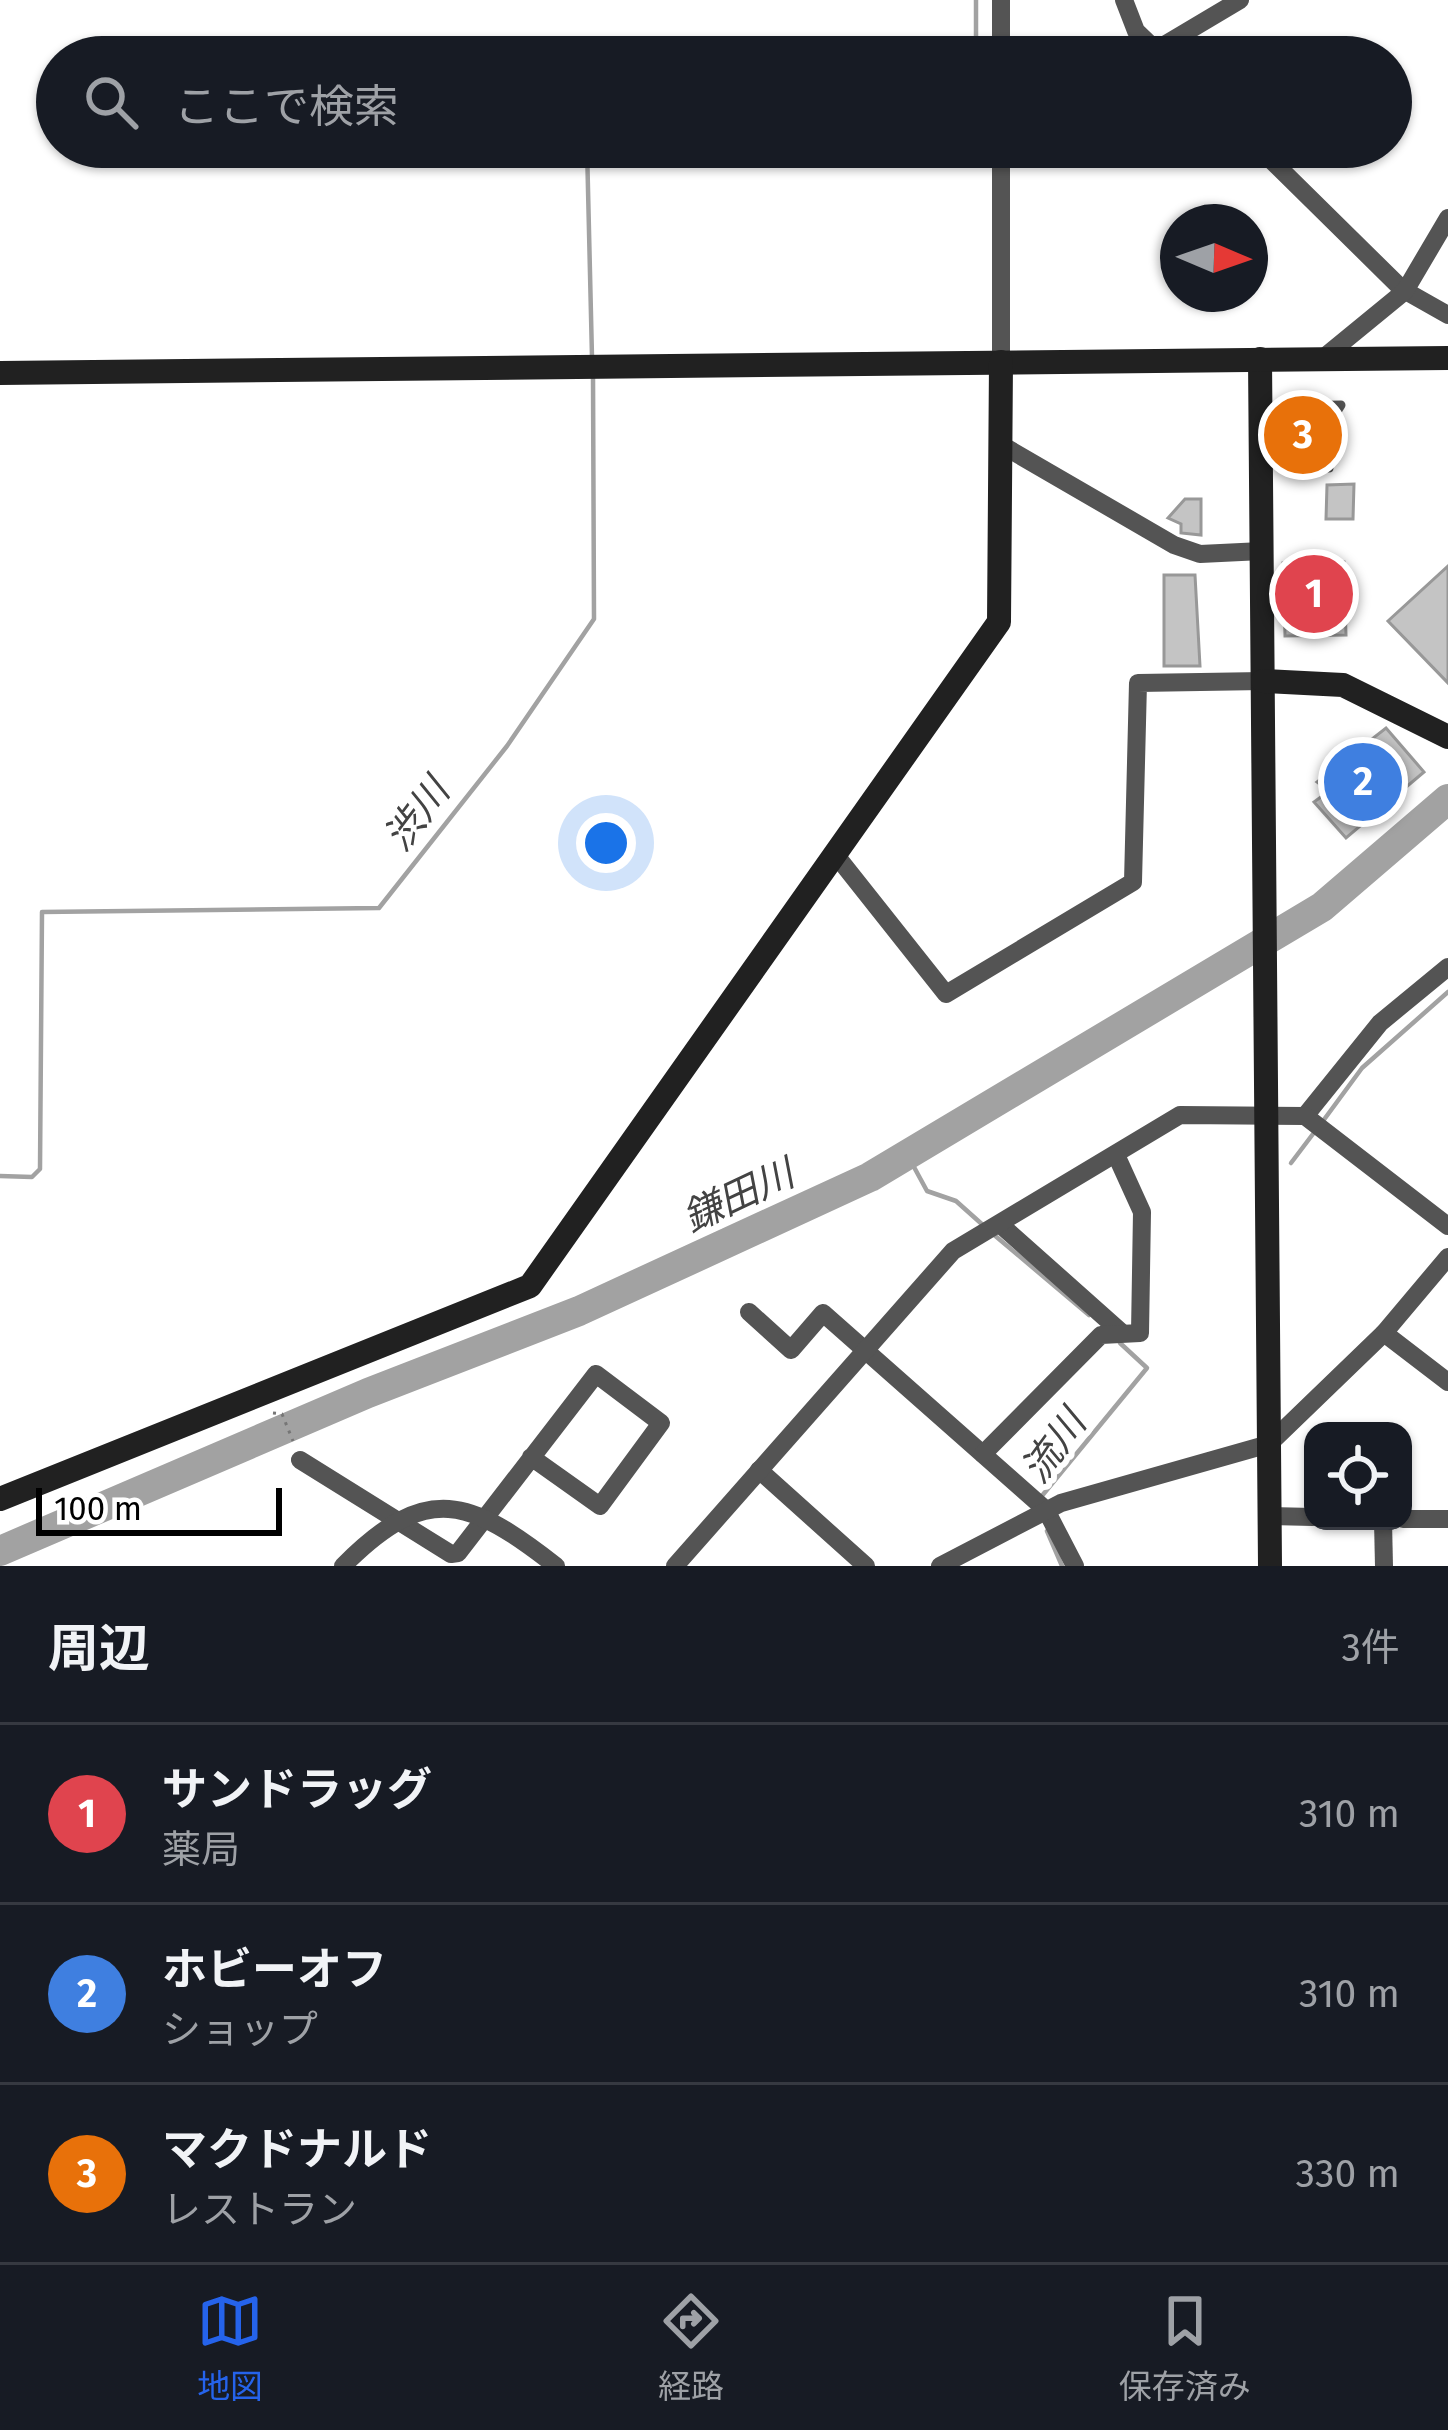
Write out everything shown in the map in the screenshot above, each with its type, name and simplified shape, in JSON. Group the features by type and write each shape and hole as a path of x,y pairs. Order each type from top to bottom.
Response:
{"street":[{"path":"1000,0 1001,36"},
{"path":"1124,0 1141,36"},
{"path":"1187,36 1240,0"},
{"path":"0,1499 530,1286 998,622 1001,168"},
{"path":"1279,168 1405,291 1448,315"},
{"path":"1322,359 1405,291 1448,218"},
{"path":"0,373 1448,358"},
{"path":"1260,359 1270,1566"},
{"path":"1000,443 1174,545 1200,554 1262,551"},
{"path":"835,854 946,994 1133,882 1138,683 1343,685 1448,737"},
{"path":"1305,1116 1380,1023 1441,973 1448,994"},
{"path":"674,1566 953,1251 1117,1157 1180,1114 1305,1116 1448,1226"},
{"path":"983,1454 1101,1335 1140,1333 1142,1212 1117,1157"},
{"path":"1002,1226 1121,1332"},
{"path":"940,1566 1046,1510 1269,1444 1384,1333 1448,1257"},
{"path":"749,1312 791,1349 823,1313 1046,1510 1075,1566"},
{"path":"1384,1333 1448,1382"},
{"path":"300,1460 452,1554 596,1374 661,1424 600,1506 531,1457"},
{"path":"759,1470 866,1566"},
{"path":"344,1566 393,1521 423,1510 486,1516 556,1566"},
{"path":"1270,1516 1304,1517"},
{"path":"1412,1519 1448,1519"},
{"path":"1383,1530 1384,1566"}],"lane":[{"path":"1341,405 1330,422 1329,468 1289,468 1288,406 1341,405"}],"path":[{"path":"282,1414 300,1460"}],"building":[{"path":"1297,415 1314,415 1314,459 1298,459"},
{"path":"1354,484 1353,519 1326,519 1327,485"},
{"path":"1185,499 1201,499 1201,535 1181,533 1181,524 1168,518"},
{"path":"1344,562 1346,635 1285,636 1283,563"},
{"path":"1448,566 1448,683 1388,621"},
{"path":"1164,575 1195,575 1200,666 1164,666"},
{"path":"1386,728 1424,772 1346,838 1314,802 1329,791 1317,782"}],"waterway":[{"path":"976,0 976,36"},
{"name":"渋川","path":"588,168 592,357"},
{"name":"渋川","path":"0,1176 32,1177 40,1169 42,912 379,908 507,746 594,619 593,375"},
{"name":"鎌田川","path":"0,1551 368,1393 579,1311 870,1177 1322,907 1448,799"},
{"name":"流川","path":"1323,1121 1362,1068 1448,992"},
{"name":"流川","path":"1291,1163 1316,1130"},
{"path":"908,1156 927,1191 956,1201 984,1226"},
{"path":"993,1234 1089,1315"},
{"name":"流川","path":"1041,1497 1147,1368 1120,1343"},
{"name":"流川","path":"1047,1531 1062,1566"}],"place":[{"name":"マクドナルド","path":"1303,435"},
{"name":"サンドラッグ","path":"1314,594"},
{"name":"ホビーオフ","path":"1363,782"}]}
